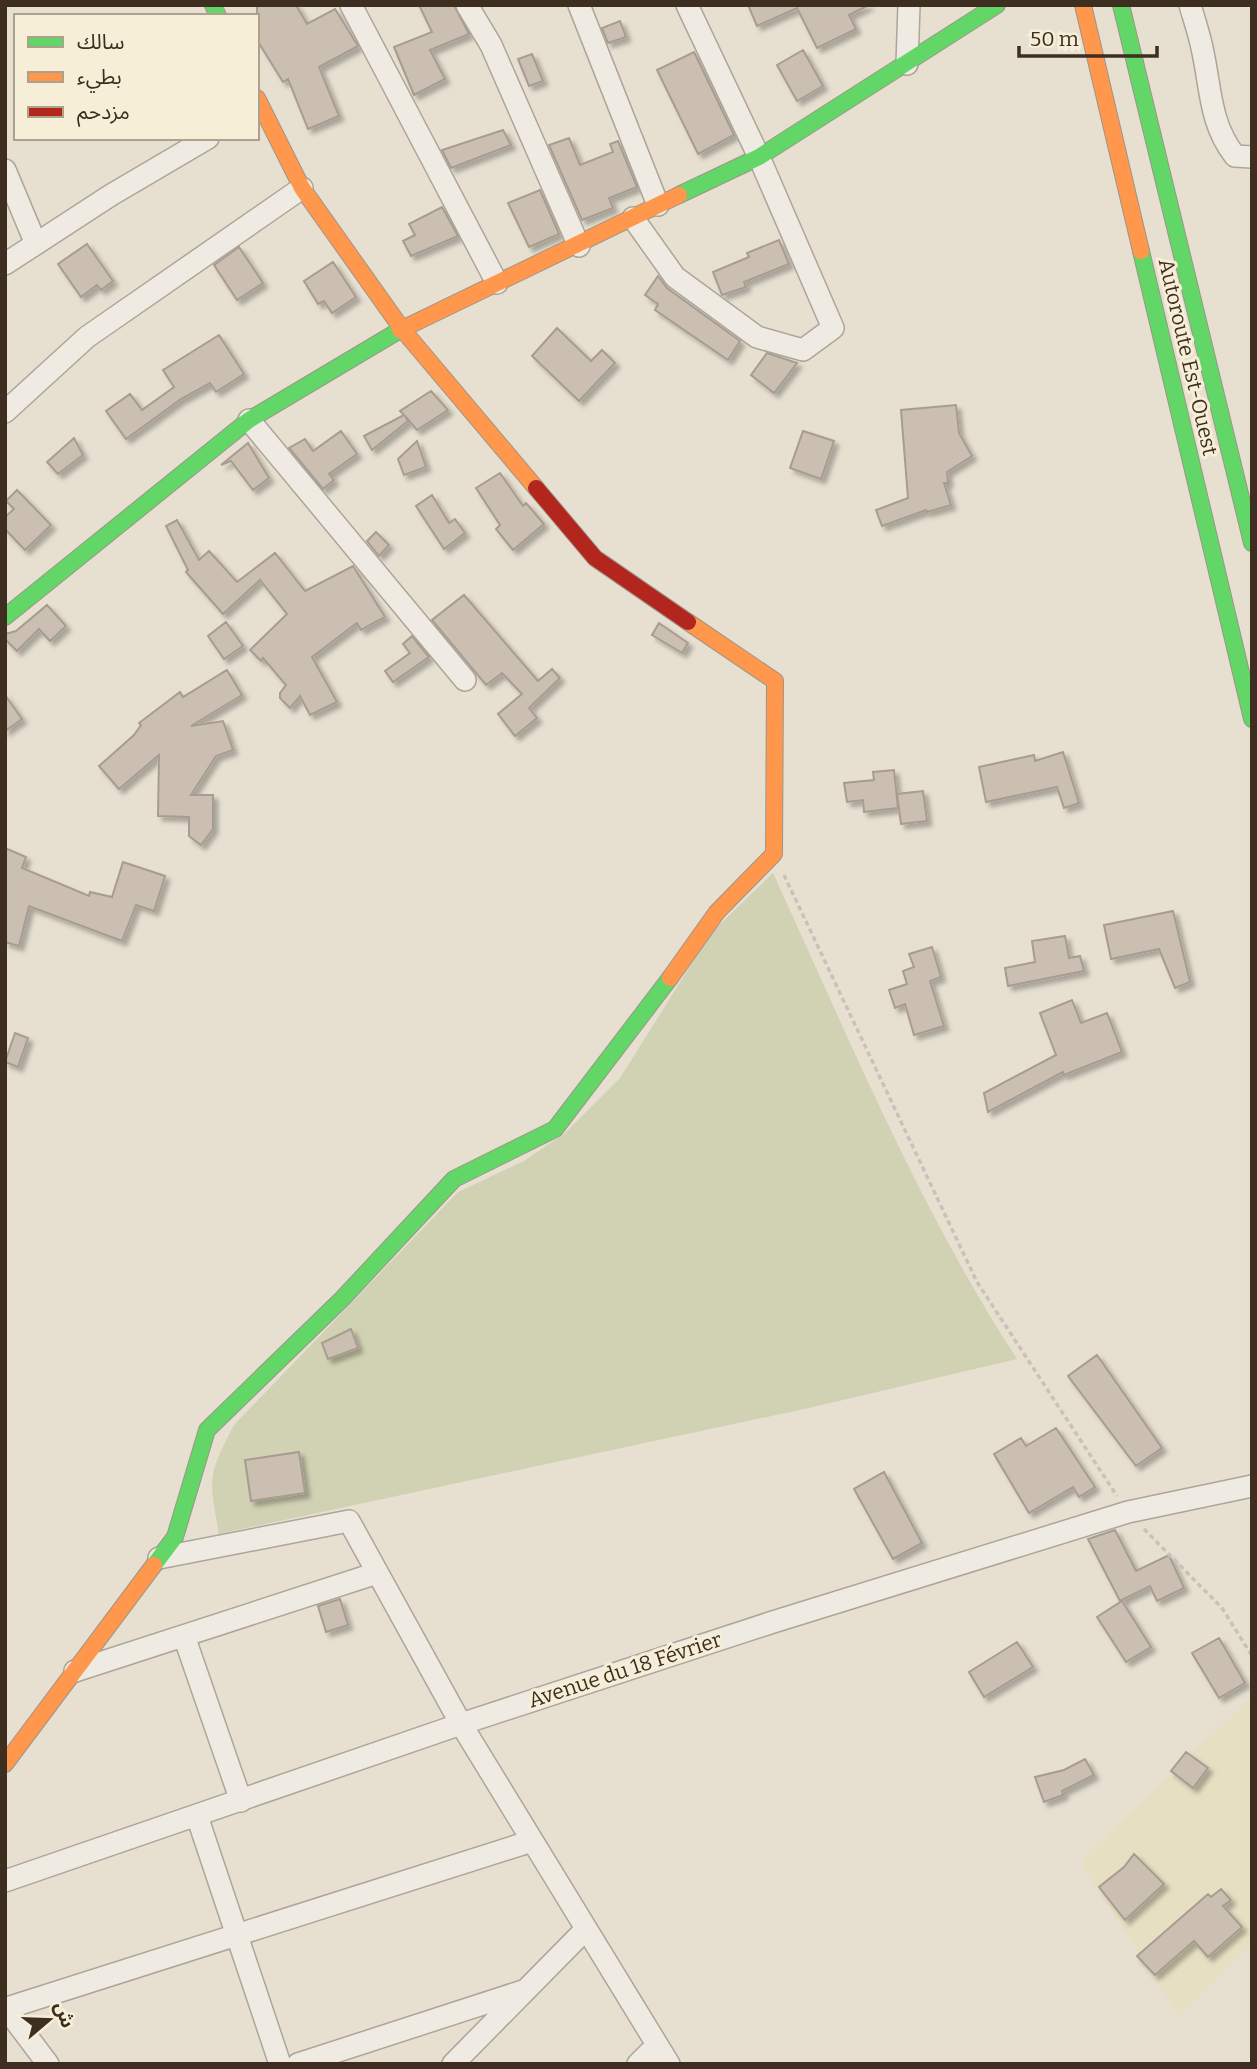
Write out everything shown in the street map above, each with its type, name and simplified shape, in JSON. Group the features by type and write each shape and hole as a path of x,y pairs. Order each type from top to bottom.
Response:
{"main road":[{"path":"5,617 249,420 402,329 579,246 760,156 997,5"},
{"name":"Autoroute Est-Ouest","path":"1083,5 1252,719"},
{"name":"Autoroute Est-Ouest","path":"1121,5 1252,543"},
{"path":"5,1764 175,1537 207,1430 342,1299 454,1179 555,1129 653,1003 717,912 774,854 775,681 595,558 402,329 302,188 259,105"}],"street":[{"path":"351,5 389,71 497,283"},
{"path":"467,5 491,45 579,246"},
{"path":"579,5 658,205"},
{"path":"632,218 675,277 757,337 803,350 833,328 760,156 687,5"},
{"path":"907,64 909,5"},
{"path":"1190,5 1202,48 1212,112 1222,140 1235,156 1252,156"},
{"path":"5,264 111,195 205,140"},
{"path":"5,170 36,244"},
{"path":"5,412 87,337 302,188"},
{"path":"249,420 465,680"},
{"name":"Avenue du 18 Février","path":"5,1881 461,1724 773,1622 1128,1512 1252,1486"},
{"path":"159,1558 349,1521 461,1724 669,2064"},
{"path":"75,1671 377,1573"},
{"path":"184,1636 241,1801"},
{"path":"197,1816 279,2064"},
{"path":"48,2064 6,2008 532,1841"},
{"path":"453,2064 586,1929"},
{"path":"298,2064 526,1990"},
{"path":"638,2064 657,2045"}],"path":[{"path":"774,854 977,1282 1039,1382 1128,1512 1222,1608 1252,1656"}],"shaded area":[{"path":"1252,1697 1252,1944 1179,2017 1080,1861"}],"green space":[{"path":"773,873 916,1182 981,1301 1017,1359 809,1408 219,1534 213,1501 213,1478 219,1456 234,1425 458,1192 524,1161 565,1133 620,1078 711,933"}],"building":[{"path":"257,5 296,5 307,24 335,9 358,46 319,67 339,116 308,129 288,79 283,82 259,43"},
{"path":"419,5 454,5 469,34 430,50 445,79 414,95 394,47 432,32"},
{"path":"748,5 869,5 849,15 856,29 817,48 797,8 757,26"},
{"path":"620,21 626,37 608,43 602,28"},
{"path":"803,50 823,86 797,101 777,65"},
{"path":"694,52 734,135 698,154 657,70"},
{"path":"532,54 543,81 529,86 518,59"},
{"path":"503,130 511,145 451,168 442,150"},
{"path":"569,138 580,165 613,152 610,144 618,141 637,187 609,198 613,208 582,220 549,145"},
{"path":"540,190 559,234 529,247 508,203"},
{"path":"442,207 458,236 411,256 403,241 415,235 409,224"},
{"path":"779,240 789,264 744,282 746,287 722,295 713,272 749,257 747,253"},
{"path":"87,244 113,281 101,290 97,285 81,297 58,264"},
{"path":"239,247 263,283 237,300 214,265"},
{"path":"333,262 356,297 332,313 324,301 318,304 304,281"},
{"path":"658,276 667,288 740,341 728,360 655,310 658,304 645,295"},
{"path":"557,328 591,361 602,350 615,363 579,401 532,356"},
{"path":"219,335 244,374 216,392 210,383 181,399 126,439 106,411 130,394 142,410 174,387 163,370"},
{"path":"767,353 797,363 774,393 751,375"},
{"path":"431,391 448,410 417,430 405,416 408,421 372,450 364,436 404,415 400,411"},
{"path":"956,405 959,433 972,456 947,472 948,483 944,483 951,505 927,512 926,510 882,526 876,510 908,498 901,410"},
{"path":"341,431 357,454 329,474 334,480 323,489 289,448 305,439 313,451"},
{"path":"803,431 834,441 821,479 790,468"},
{"path":"74,438 83,455 58,474 47,462"},
{"path":"417,441 426,467 404,475 398,459"},
{"path":"248,443 269,478 253,490 231,461 221,465"},
{"path":"500,473 523,506 526,503 544,524 513,550 496,529 500,525 476,488"},
{"path":"17,490 51,525 25,550 5,529 5,517 14,509 6,501"},
{"path":"432,495 449,523 455,519 465,533 444,549 416,506"},
{"path":"177,520 199,560 209,551 237,582 275,553 305,591 353,566 385,617 361,630 357,623 312,657 337,702 310,715 300,696 290,708 280,698 286,685 263,658 261,661 250,650 287,614 260,580 223,614 186,572 188,570 166,526"},
{"path":"376,532 389,545 379,556 367,541"},
{"path":"464,595 538,681 552,669 560,678 529,708 537,718 515,736 498,714 522,694 502,673 486,685 432,620"},
{"path":"47,605 66,626 50,641 39,629 17,651 5,639 5,634 16,631"},
{"path":"226,622 243,646 224,659 208,636"},
{"path":"659,623 688,643 682,653 652,635"},
{"path":"412,636 429,657 393,682 385,671 410,653 403,644"},
{"path":"227,670 242,695 191,726 223,721 233,750 216,756 191,795 213,795 213,829 201,845 189,836 189,817 158,816 159,755 119,789 99,766 134,735 141,725 139,723 180,692 183,697"},
{"path":"5,695 22,719 5,731"},
{"path":"1063,752 1079,803 1064,808 1057,787 986,802 979,767 1034,755 1035,761"},
{"path":"894,770 898,808 864,812 863,800 847,802 844,783 874,780 873,772"},
{"path":"923,791 927,821 901,824 897,794"},
{"path":"5,848 26,857 22,868 89,896 90,892 112,897 123,862 165,876 154,911 136,905 122,941 29,906 19,946 5,942"},
{"path":"1173,911 1190,982 1175,988 1159,949 1111,959 1104,925"},
{"path":"1065,936 1069,958 1080,956 1084,971 1008,986 1005,968 1035,962 1032,941"},
{"path":"932,947 941,977 930,981 944,1026 914,1035 905,1004 895,1008 889,990 907,984 903,971 914,967 909,954"},
{"path":"1072,1000 1081,1023 1107,1013 1122,1052 1064,1075 1063,1072 988,1112 984,1093 1056,1055 1040,1013"},
{"path":"15,1033 28,1038 18,1067 5,1062"},
{"path":"351,1329 358,1348 328,1359 322,1343"},
{"path":"1097,1355 1162,1448 1136,1466 1068,1376"},
{"path":"1056,1428 1095,1487 1079,1497 1073,1487 1029,1513 994,1454 1021,1438 1026,1446"},
{"path":"299,1452 305,1493 251,1501 245,1460"},
{"path":"884,1472 922,1543 893,1559 854,1489"},
{"path":"1115,1530 1136,1571 1169,1555 1184,1588 1157,1601 1150,1586 1120,1601 1088,1539"},
{"path":"340,1599 348,1625 326,1632 318,1606"},
{"path":"1122,1601 1151,1647 1126,1662 1097,1617"},
{"path":"1219,1638 1245,1683 1219,1698 1192,1653"},
{"path":"1017,1642 1033,1667 984,1697 969,1672"},
{"path":"1186,1752 1208,1768 1193,1788 1171,1771"},
{"path":"1085,1759 1094,1775 1062,1791 1063,1795 1044,1802 1035,1777 1064,1770"},
{"path":"1134,1854 1164,1884 1125,1920 1099,1887 1124,1867"},
{"path":"1221,1889 1231,1900 1223,1906 1242,1927 1208,1957 1194,1941 1155,1975 1137,1956 1208,1894 1211,1897"}],"traffic: fast":[{"path":"213,5 217,14"},
{"path":"679,195 759,157 997,5"},
{"path":"1121,5 1252,543"},
{"path":"1141,251 1252,719"},
{"path":"5,617 249,420 400,330"},
{"path":"154,1565 175,1537 207,1430 342,1299 454,1179 555,1129 670,978"}],"traffic: slow":[{"path":"1083,5 1141,251"},
{"path":"259,102 302,188 402,329 536,488"},
{"path":"400,330 679,195"},
{"path":"670,978 717,912 774,854 775,681 688,622"},
{"path":"5,1764 154,1565"}],"traffic: jam":[{"path":"536,488 595,558 688,622"}]}
